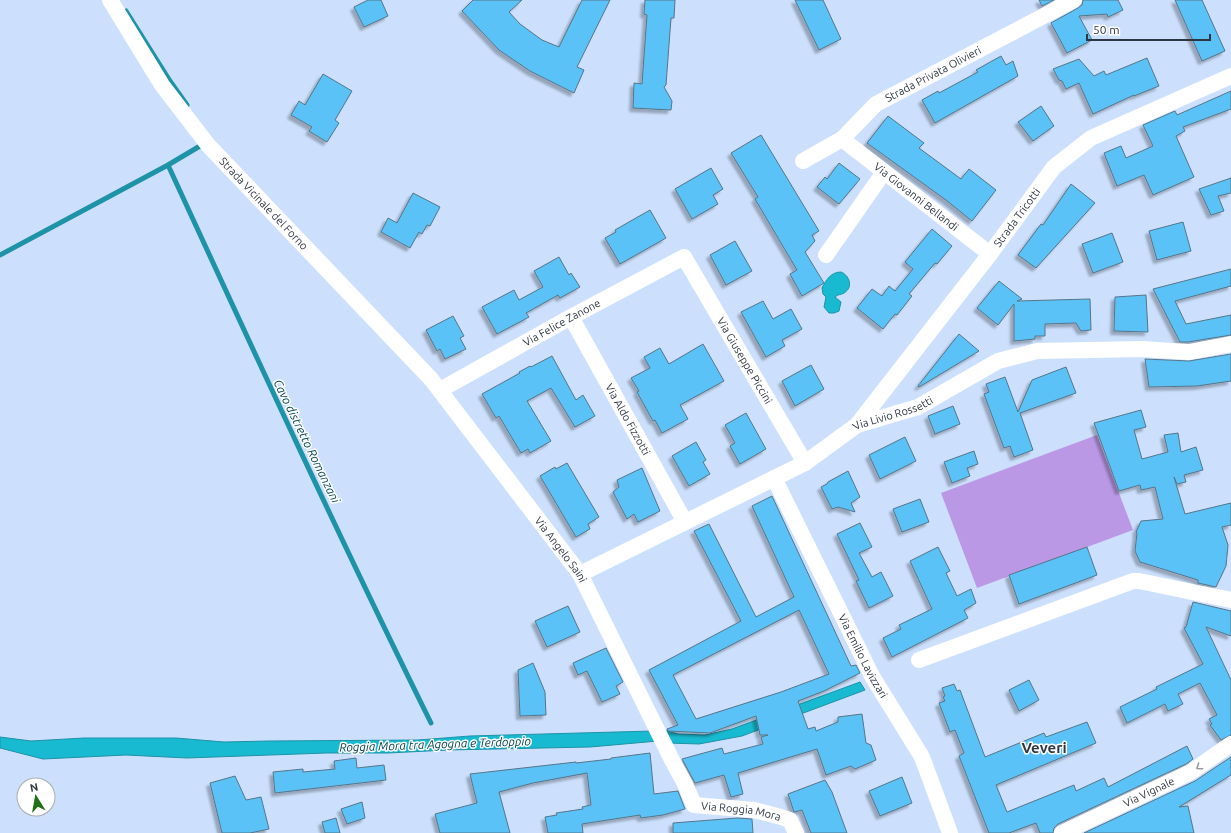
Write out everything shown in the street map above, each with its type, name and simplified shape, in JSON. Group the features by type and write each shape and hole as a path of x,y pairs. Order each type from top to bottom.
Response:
{"street":[{"name":"Strada Vicinale del Forno","path":"110,0 162,85 205,141 440,390"},
{"name":"Strada Privata Olivieri","path":"803,161 842,139 876,104 1074,0"},
{"name":"Strada Tricotti","path":"857,425 990,254 1054,167 1091,138 1231,76"},
{"name":"Via Giovanni Bellandi","path":"842,139 990,254"},
{"path":"826,255 884,172"},
{"name":"Via Felice Zanone","path":"440,390 571,317 684,257"},
{"name":"Via Giuseppe Piccini","path":"684,257 805,463"},
{"name":"Via Aldo Fizzotti","path":"571,317 685,522"},
{"name":"Via Livio Rossetti","path":"580,574 805,463 857,425 918,407 998,361 1037,351 1142,349 1188,352 1231,344"},
{"name":"Via Angelo Saini","path":"440,390 580,574 656,727"},
{"name":"Via Emilio Lavizzari","path":"774,478 872,676 922,757 950,833"},
{"path":"919,660 1133,581 1231,600"},
{"name":"Via Roggia Mora","path":"656,727 686,784 694,805 754,810 782,817 790,820 796,833"},
{"name":"Via Vignale","path":"1062,833 1191,772 1231,744"}],"shaded area":[{"path":"1097,435 1133,530 977,588 941,493"}],"water":[{"path":"841,272 848,278 850,285 844,293 835,297 841,302 839,311 829,313 824,307 826,297 823,294 822,288 827,279 834,273"},
{"path":"860,682 865,690 742,736 699,744 668,743 664,730 678,734 705,735 732,729"},
{"name":"Roggia Mora tra Agogna e Terdoppio","path":"653,731 658,741 590,747 448,750 388,753 326,753 187,758 126,755 43,759 0,748 0,737 31,741 84,738 176,738 224,742 418,740 470,736"}],"building":[{"path":"368,0 381,0 388,16 364,27 354,7"},
{"path":"473,0 522,0 509,12 520,24 542,40 559,47 582,0 610,0 577,67 584,70 574,93 530,71 499,50 462,11"},
{"path":"645,0 675,0 674,18 671,18 666,85 664,87 672,101 671,110 633,108 634,83 642,84 647,15 644,14"},
{"path":"795,0 823,0 841,39 819,50"},
{"path":"1039,0 1054,0 1042,6"},
{"path":"1083,0 1118,0 1123,10 1108,17 1107,14 1079,16 1092,40 1067,53 1051,23 1078,8 1082,5"},
{"path":"1175,0 1202,0 1225,51 1202,61"},
{"path":"1001,56 1006,65 1013,61 1018,76 935,123 922,100 938,91 939,93 978,72 976,70"},
{"path":"1147,58 1159,86 1134,95 1093,114 1079,83 1066,89 1053,69 1079,59 1094,76 1104,71 1106,75"},
{"path":"323,74 352,91 335,120 339,123 327,142 309,131 312,127 291,115 299,101 305,105"},
{"path":"1231,91 1231,109 1183,127 1185,131 1176,136 1194,177 1153,195 1144,175 1117,186 1104,153 1121,146 1126,158 1153,146 1143,125 1175,111 1177,115"},
{"path":"1041,106 1054,126 1033,141 1018,122"},
{"path":"888,116 924,143 919,148 961,179 969,169 996,190 972,221 946,200 867,143"},
{"path":"761,135 819,231 812,235 815,241 805,252 824,283 802,296 790,274 797,270 755,199 758,197 731,153"},
{"path":"839,163 860,179 839,204 817,187 825,177 827,179"},
{"path":"711,168 723,189 713,195 718,204 692,219 675,189"},
{"path":"1231,178 1231,193 1218,196 1224,211 1211,215 1199,189"},
{"path":"1071,184 1095,203 1036,268 1018,255 1041,224 1043,225"},
{"path":"413,193 440,207 430,226 427,225 422,234 419,232 410,248 381,232 388,218 397,223"},
{"path":"650,210 666,238 620,264 605,238 616,232 615,230"},
{"path":"1183,222 1191,251 1157,260 1149,231"},
{"path":"932,229 952,246 937,264 935,263 909,294 912,296 897,315 895,314 883,329 857,308 872,289 882,296 889,286 895,291 913,269 905,262"},
{"path":"1112,233 1123,262 1093,273 1082,244"},
{"path":"735,241 752,271 726,285 710,255"},
{"path":"559,257 569,275 571,273 580,287 560,298 558,295 526,313 529,317 497,334 482,307 514,290 519,300 543,287 534,271"},
{"path":"1231,269 1231,286 1175,301 1186,324 1231,315 1231,335 1180,342 1153,289"},
{"path":"999,281 1022,299 1017,301 1090,299 1091,330 1081,331 1076,323 1045,324 1045,336 1035,336 1035,339 1014,341 1014,304 998,325 977,308"},
{"path":"1146,295 1148,332 1114,331 1115,297"},
{"path":"763,301 773,319 791,309 802,329 782,340 785,346 766,357 741,312"},
{"path":"453,316 464,336 460,338 466,349 445,359 440,349 437,351 426,330"},
{"path":"959,334 979,351 919,387 918,386"},
{"path":"703,344 724,381 680,405 688,419 662,433 655,420 653,421 637,392 639,391 631,378 650,368 644,357 660,348 669,364"},
{"path":"1231,354 1231,381 1197,386 1149,387 1145,359 1189,361"},
{"path":"552,356 576,400 583,395 595,416 575,427 551,388 527,401 551,441 530,453 528,449 521,453 499,416 496,418 482,394 530,366 531,367"},
{"path":"811,365 824,389 795,406 782,381"},
{"path":"1066,367 1076,393 1020,413 1033,450 1014,457 1010,446 1004,448 984,394 989,392 986,384 1005,377 1018,412 1032,380"},
{"path":"953,406 960,424 935,434 928,416"},
{"path":"1141,410 1146,427 1134,430 1142,459 1168,452 1164,435 1178,433 1181,452 1196,447 1203,470 1184,475 1186,482 1177,484 1174,477 1185,514 1231,503 1231,525 1222,527 1228,545 1226,566 1216,587 1198,583 1198,580 1140,562 1135,551 1136,532 1141,521 1163,519 1155,487 1141,490 1140,485 1119,491 1094,423"},
{"path":"746,413 766,449 740,464 730,446 735,443 725,425"},
{"path":"905,437 916,461 880,479 869,455"},
{"path":"696,442 706,460 703,462 710,474 689,486 672,456"},
{"path":"974,451 978,464 967,468 970,476 952,483 944,462"},
{"path":"567,463 599,517 588,524 590,529 576,537 540,476 555,467 556,469"},
{"path":"642,468 660,511 638,522 634,514 627,519 613,492 619,487 617,480"},
{"path":"848,471 860,497 851,503 855,512 838,507 832,509 821,487"},
{"path":"772,496 851,666 856,665 860,673 824,691 798,701 808,729 815,727 816,731 838,722 838,717 862,714 866,743 871,745 876,760 855,769 851,766 826,775 817,749 738,773 743,794 731,797 724,775 695,783 682,759 722,748 724,754 763,744 761,737 768,735 760,735 756,716 710,733 668,731 667,729 678,725 649,670 741,621 694,531 709,524 756,617 794,597 752,506","holes":["799,610 829,674 781,692 696,719 673,675"]},
{"path":"920,499 929,522 902,532 893,509"},
{"path":"860,523 872,547 859,553 872,577 881,572 893,596 869,608 856,581 859,580 837,534"},
{"path":"938,547 950,571 946,573 957,596 971,589 976,603 964,610 968,618 892,657 883,638 901,629 899,625 932,609 910,561"},
{"path":"1087,547 1097,575 1019,604 1009,575"},
{"path":"1193,602 1231,611 1231,636 1206,627 1231,680 1231,735 1221,740 1210,725 1212,724 1209,719 1217,715 1200,683 1178,694 1183,704 1168,711 1165,704 1127,723 1120,707 1203,664 1184,628 1186,627"},
{"path":"568,606 580,632 547,647 535,621"},
{"path":"606,648 623,682 616,686 620,694 602,702 587,671 578,675 573,663"},
{"path":"533,663 545,692 546,715 520,716 518,670"},
{"path":"1029,680 1039,700 1019,711 1009,690"},
{"path":"954,684 957,691 960,690 985,757 1044,733 1046,737 1087,722 1096,743 996,785 1007,812 1074,785 1076,791 1104,778 1108,787 1187,746 1193,759 1186,764 1058,824 1054,828 1053,833 1040,833 1036,823 1009,833 989,833 959,756 964,753 955,730 950,732 939,703 945,701 942,688"},
{"path":"650,753 654,794 678,791 685,809 663,815 641,818 640,815 582,824 583,833 548,833 545,817 557,815 556,813 583,809 582,807 591,805 587,773 533,783 499,792 510,833 440,833 435,814 477,803 470,774 611,759"},
{"path":"1231,757 1231,775 1179,807 1188,806 1194,833 1084,833 1195,781"},
{"path":"356,758 357,768 384,765 386,780 275,793 273,772 303,769 303,772 335,769 334,761"},
{"path":"235,776 246,800 261,797 269,829 250,833 222,833 210,783"},
{"path":"902,777 912,803 880,816 869,791"},
{"path":"825,780 832,792 847,833 811,833 802,810 794,812 788,794"},
{"path":"362,802 365,818 347,824 341,809"},
{"path":"336,818 340,833 325,833 322,822"},
{"path":"737,818 752,819 753,833 673,833 673,823"}],"waterway":[{"name":"Cavo distretto Romanzani","path":"126,11 187,105"},
{"name":"Cavo distretto Romanzani","path":"168,165 205,143"},
{"name":"Cavo distretto Romanzani","path":"0,255 168,165 330,515 431,723"}],"district":[{"name":"Veveri","path":"1044,747"}]}
